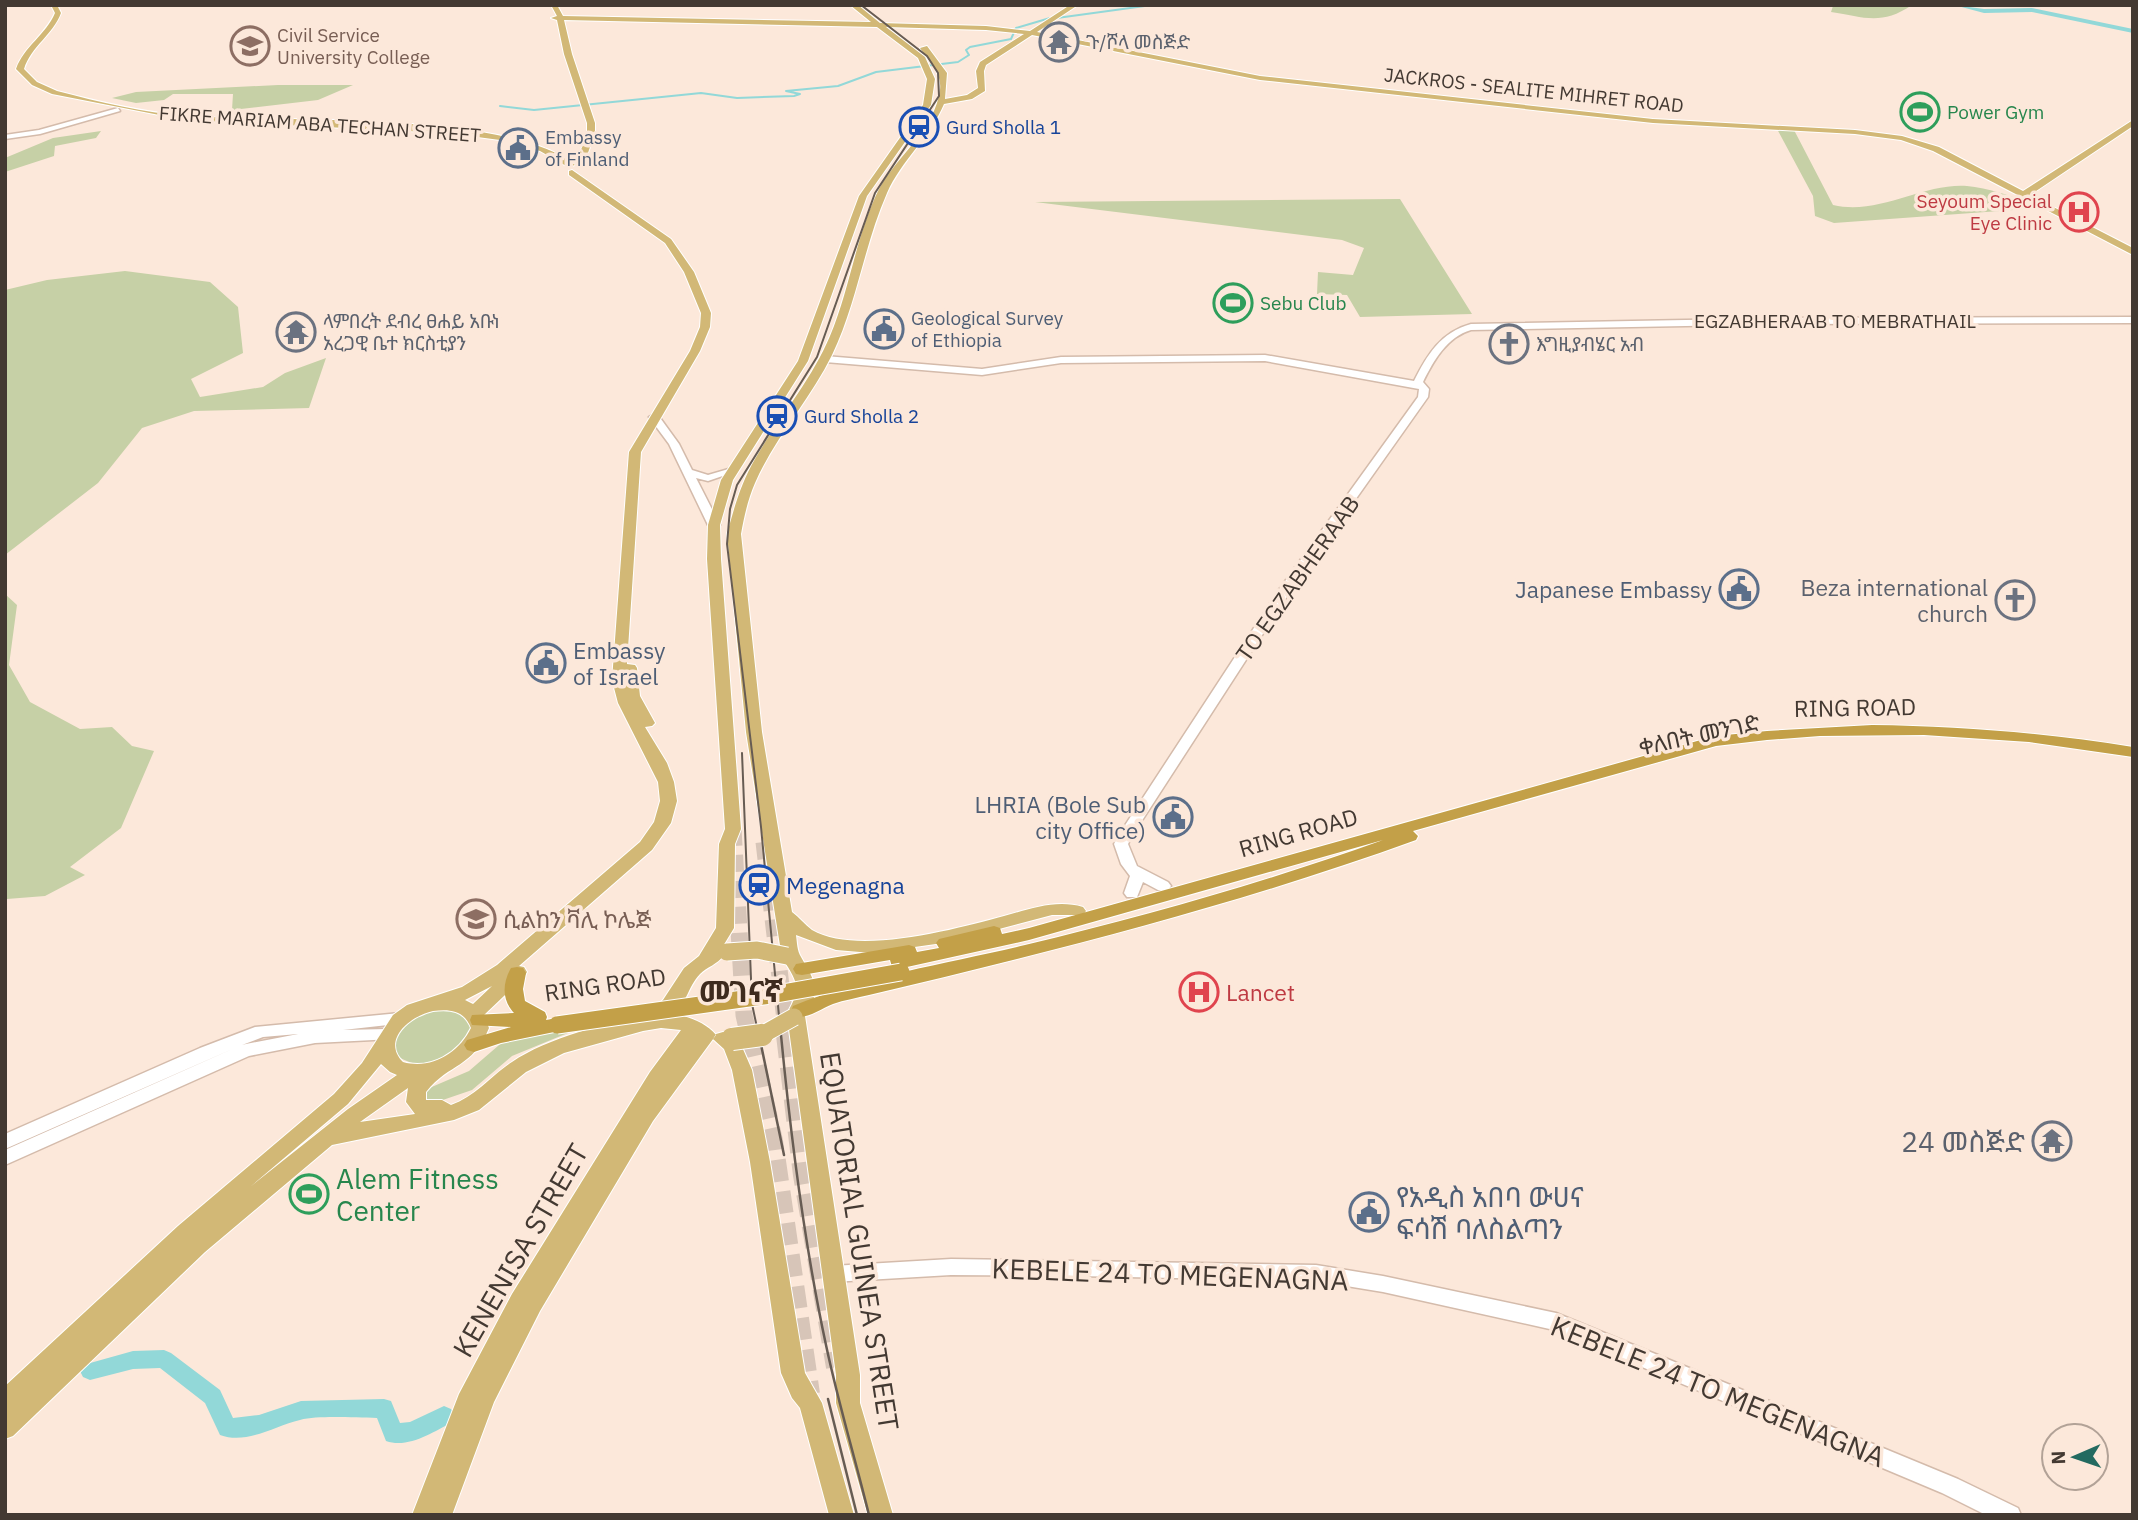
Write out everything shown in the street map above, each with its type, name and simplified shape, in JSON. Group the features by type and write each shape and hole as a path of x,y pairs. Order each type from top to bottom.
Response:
{"highway":[{"name":"RING ROAD","path":"477,1017 552,1020 771,995 900,967 1036,942 1695,745 1764,735 1867,729 1943,730 2031,736 2133,752"},
{"name":"ቀለበት መንገድ","path":"1329,853 1410,836 1665,762 1785,740 1847,736 1936,736 2029,742 2133,758"},
{"path":"793,961 879,958 1077,911 1135,885 1163,886 1391,822 1329,853"},
{"path":"797,1014 830,998 1090,937 1332,866 1410,836"},
{"path":"517,973 512,995 514,1004 522,1012 552,1020"},
{"name":"RING ROAD","path":"474,1045 552,1020"}],"main road":[{"name":"FIKRE MARIAM ABA TECHAN STREET","path":"54,5 58,13 55,25 22,58 20,69 26,81 64,94 169,116 431,129 540,148 573,167 668,241 702,289 705,327 679,382 635,452 630,605 619,680 670,784 669,806 660,828 646,846 503,970 468,992 430,1005"},
{"path":"548,5 557,17"},
{"path":"554,5 591,133 573,167"},
{"path":"853,5 933,66"},
{"path":"680,990 680,1012 713,1035 760,1036 797,1014 807,997 807,981 793,961 781,909 777,866 754,732 734,539 739,503 750,474 825,358 884,190 941,102 945,81 902,31 866,5"},
{"path":"941,102 965,98 982,89 980,71 983,64 1022,32 1072,5"},
{"path":"850,22 866,15"},
{"path":"880,15 917,24"},
{"path":"557,17 893,23 1022,32 1245,74 1660,120 1886,133 1929,144 2031,193 2133,250"},
{"path":"850,22 895,36"},
{"path":"902,31 917,24"},
{"path":"428,1070 414,1093 414,1102 420,1108 461,1103 488,1086 515,1061 545,1047 662,1012 680,990 685,979 706,959 725,928 727,844 733,829 714,525 720,498 732,471 803,361 863,196 926,105 932,86 933,66"},
{"name":"JACKROS - SEALITE MIHRET ROAD","path":"1299,80 1653,121 1884,135 1936,149 2031,193"},
{"path":"941,102 965,98"},
{"path":"573,167 572,147 585,127 583,105"},
{"path":"5,137 40,132 118,110"},
{"path":"2031,193 2133,122"},
{"path":"2031,193 2133,129"},
{"path":"530,145 572,147"},
{"path":"828,298 847,298"},
{"name":"EGZABHERAAB TO MEBRATHAIL","path":"1537,324 2133,319"},
{"name":"TO EGZABHERAAB","path":"1135,885 1121,844 1125,836 1284,591 1423,397 1425,391 1419,384 1440,346 1460,330 1537,324"},
{"path":"825,358 982,372 1062,360 1185,357 1282,359 1419,384"},
{"path":"656,419 688,472 714,525"},
{"path":"688,472 708,478 732,471"},
{"name":"FIKRE MARIAM ABA TECHAN STREET","path":"477,1017 517,973 650,853 674,818 678,786 672,765 627,696"},
{"path":"781,909 793,926 806,935 823,943 854,948 902,944 1052,909 1077,911"},
{"path":"706,959 745,948 768,950 793,961"},
{"path":"5,1142 206,1052 261,1031 400,1019 430,1005 447,1003 463,1006 477,1017 480,1028 474,1045 452,1063 428,1070 393,1086 324,1140 253,1183 192,1249 5,1428"},
{"name":"EQUATORIAL GUINEA STREET","path":"797,1014 848,1375 848,1403 881,1515"},
{"path":"5,1402 253,1183 353,1088 400,1019"},
{"path":"324,1140 356,1130 423,1120 464,1108 480,1100 525,1063 554,1050 643,1024 676,1021 732,1045 742,1070 762,1175 793,1373 800,1391 810,1403 842,1515"},
{"name":"KENENISA STREET","path":"424,1515 471,1394 582,1198 657,1077 713,1035"},
{"name":"KENENISA STREET","path":"439,1515 483,1399 532,1304 646,1116 713,1035"},
{"path":"5,1158 246,1050 315,1037 385,1038"},
{"path":"385,1038 387,1059 394,1066 428,1070"},
{"path":"5,1441 186,1267 192,1249"},
{"name":"KEBELE 24 TO MEGENAGNA","path":"832,1275 951,1267 1090,1269 1316,1273 1383,1284 1556,1322 1925,1476 2010,1515"}],"green space":[{"path":"1830,5 1912,5 1891,16 1863,18 1831,12 1833,6"},
{"path":"278,85 353,85 318,100 232,110 233,94 173,94 164,100 136,103 112,98 136,92"},
{"path":"1777,129 1794,130 1833,205 1867,206 1934,189 1967,186 2004,194 2040,208 1834,223 1815,216 1813,196"},
{"path":"101,131 96,138 55,146 54,156 5,172 5,158 53,138"},
{"path":"1400,199 1472,314 1360,317 1347,295 1317,294 1318,272 1353,275 1364,248 1342,240 1035,202"},
{"path":"125,271 210,282 238,307 243,353 191,379 200,397 263,387 285,373 326,358 309,408 194,411 142,428 98,483 5,555 5,290 47,280"},
{"path":"5,594 17,605 9,665 30,702 80,729 112,727 132,746 154,751 121,828 70,867 85,875 45,896 7,899"},
{"path":"452,1006 474,1018 472,1041 451,1056 433,1064 414,1063 391,1053 394,1030 419,1010"},
{"path":"580,1028 512,1056 472,1090 434,1103 424,1097 427,1089 469,1071 506,1039 529,1032"}],"waterway":[{"path":"1057,18 1152,5"},
{"path":"1957,5 1984,11 2032,10 2133,31"},
{"path":"500,106 534,110 701,93 737,98 794,96 800,94 786,91 838,86 876,72 958,62 969,55 966,50 970,47 1011,39 1016,28 1050,18"},
{"path":"90,1371 133,1360 164,1359 213,1397 227,1428 259,1425 301,1410 384,1408 394,1434 412,1431 444,1416"}],"tunnel":[{"path":"733,829 744,1015 749,1037"},
{"path":"764,842 787,1037"},
{"path":"748,1035 772,1141 809,1394"},
{"path":"787,1035 804,1175 837,1367"}],"tram line":[{"path":"781,1037 761,827 727,544 730,509 737,485 817,357 875,193 939,96 938,73 927,56 861,5"},
{"path":"742,753 752,1004 759,1037"},
{"path":"759,1035 784,1155"},
{"path":"781,1035 794,1152 818,1307 869,1515"},
{"path":"828,1399 857,1515"}],"place":[{"name":"ጉ/ሾላ መስጅድ","path":"1059,42"},
{"name":"Civil Service University College","path":"250,46"},
{"name":"Power Gym","path":"1920,112"},
{"name":"Gurd Sholla 1","path":"919,127"},
{"name":"Embassy of Finland","path":"518,148"},
{"name":"Seyoum Special Eye Clinic","path":"2079,212"},
{"name":"Sebu Club","path":"1233,303"},
{"name":"Geological Survey of Ethiopia","path":"884,329"},
{"name":"ላምበረት ደብረ ፀሐይ አቡነ አረጋዊ ቤተ ክርስቲያን","path":"296,332"},
{"name":"እግዚያብሄር አብ","path":"1509,344"},
{"name":"Gurd Sholla 2","path":"777,416"},
{"name":"Japanese Embassy","path":"1739,589"},
{"name":"Beza international church","path":"2015,600"},
{"name":"Embassy of Israel","path":"546,663"},
{"name":"LHRIA (Bole Sub city Office)","path":"1173,817"},
{"name":"Megenagna","path":"759,885"},
{"name":"ሲልከን ቫሊ ኮሌጅ","path":"476,919"},
{"name":"Lancet","path":"1199,992"},
{"name":"24 መስጅድ","path":"2052,1141"},
{"name":"Alem Fitness Center","path":"309,1194"},
{"name":"የአዲስ አበባ ውሀና ፍሳሽ ባለስልጣን","path":"1369,1212"}],"district":[{"name":"መገናኛ","path":"741,990"}]}
